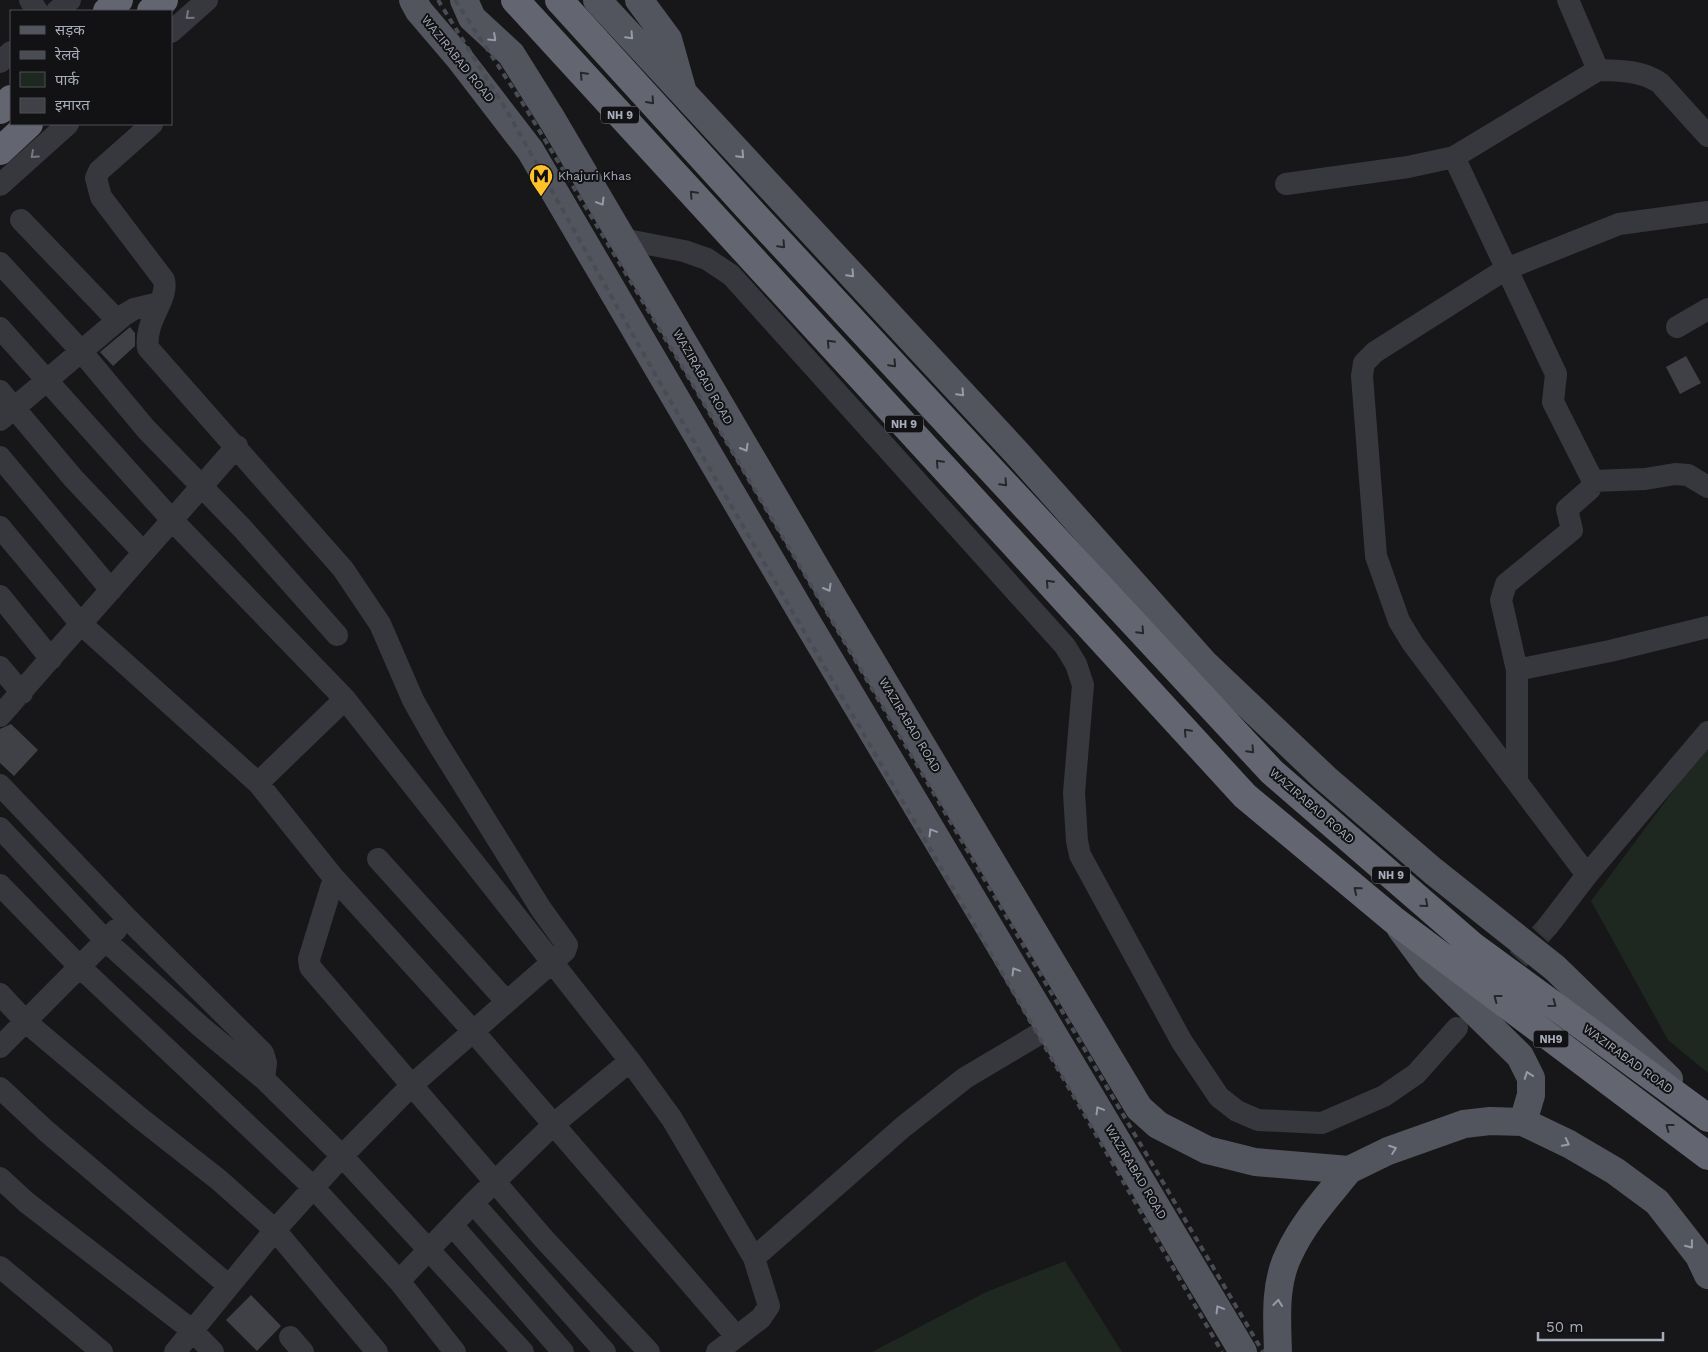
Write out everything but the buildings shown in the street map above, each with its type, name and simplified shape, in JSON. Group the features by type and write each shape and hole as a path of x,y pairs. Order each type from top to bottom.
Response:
{"highway":[{"path":"108,10 119,0"},
{"path":"153,10 164,0"},
{"name":"NH 9","path":"515,0 1245,796 1395,921"},
{"name":"WAZIRABAD ROAD","path":"559,0 749,209 1272,772 1473,946 1708,1117"},
{"path":"0,110 10,100"},
{"path":"0,150 28,125"},
{"name":"NH9","path":"1395,921 1708,1156"}],"main road":[{"name":"WAZIRABAD ROAD","path":"413,0 419,11 460,59 530,150 804,617 1243,1352"},
{"name":"WAZIRABAD ROAD","path":"464,0 472,18 511,54 841,611 1139,1108 1158,1125 1207,1150 1255,1162 1349,1170"},
{"path":"597,0 1016,452 1204,664 1325,778 1433,871 1555,968 1708,1117"},
{"path":"639,0 668,38 684,94"},
{"path":"1395,921 1430,968 1520,1056 1531,1078 1531,1095 1523,1122"},
{"path":"1278,1352 1276,1312 1280,1282 1288,1255 1309,1219 1349,1170 1388,1151 1464,1124 1490,1120 1523,1122 1569,1144 1615,1171 1657,1202 1699,1256 1708,1275"}],"street":[{"path":"58,10 70,0"},
{"path":"172,31 207,0"},
{"path":"1568,0 1598,70"},
{"path":"1286,184 1408,167 1454,157 1598,70 1640,73 1660,83 1708,136"},
{"path":"0,186 67,125"},
{"path":"151,125 99,171 96,178 101,197 164,280 166,287 149,326 148,348 343,568 375,617 413,700 435,739 541,909 567,943 565,951 550,962 413,1084 342,1156 228,1285 175,1352"},
{"path":"1454,157 1556,374 1553,402 1593,481 1590,489 1567,509 1572,530 1506,584 1502,592 1501,600 1517,670 1516,779"},
{"path":"1587,875 1413,644 1399,621 1376,556 1362,376 1364,363 1375,352 1506,269 1619,224 1708,212"},
{"path":"21,220 117,320"},
{"path":"622,239 684,251 707,259 731,275 1065,646 1076,664 1083,685 1074,793 1077,841 1080,855 1182,1042 1219,1097 1237,1111 1258,1120 1322,1123 1384,1096 1416,1074 1457,1028"},
{"path":"0,263 81,351 146,429 201,485 337,634"},
{"path":"7,414 117,320 134,309 159,302"},
{"path":"1677,327 1708,309"},
{"path":"0,328 172,520 345,699 550,962 630,1061 672,1119 754,1258 769,1306 761,1318 716,1352"},
{"path":"0,391 7,414 143,552"},
{"path":"0,716 236,446"},
{"path":"0,457 111,590"},
{"path":"1593,481 1645,479 1675,474 1688,475 1708,487"},
{"path":"0,527 80,624 258,783 334,878 473,1030 736,1336"},
{"path":"0,596 51,659"},
{"path":"1517,670 1610,651 1708,627"},
{"path":"0,667 22,693"},
{"path":"258,783 345,699"},
{"path":"1548,926 1587,875 1708,732"},
{"path":"0,785 28,812 128,919 263,1053 266,1063 264,1079"},
{"path":"0,828 106,941 200,1026 264,1079 342,1156 428,1252 523,1352"},
{"path":"378,859 506,1001"},
{"path":"334,878 309,964 544,1239 649,1352"},
{"path":"0,885 79,966 313,1187 399,1281 455,1352"},
{"path":"0,1047 128,919"},
{"path":"0,994 26,1022 140,1118 219,1180 275,1230 376,1352"},
{"path":"754,1258 903,1127 965,1078 1049,1028"},
{"path":"399,1281 495,1180 554,1124 630,1061"},
{"path":"0,1088 45,1130 228,1285"},
{"path":"0,1178 26,1202 192,1331 213,1352"},
{"path":"473,1203 605,1352"},
{"path":"453,1226 563,1352"},
{"path":"1,1270 102,1352"}],"green space":[{"path":"1708,744 1708,1073 1668,1040 1591,901"},
{"path":"1065,1261 1122,1352 872,1352 986,1292"}],"tunnel":[{"path":"1496,984 1548,926"}],"railway":[{"path":"438,0 507,111 660,383 1222,1352"},
{"path":"455,0 522,102 683,368 1263,1352"}],"place":[{"name":"Khajuri Khas","path":"541,197"}]}
